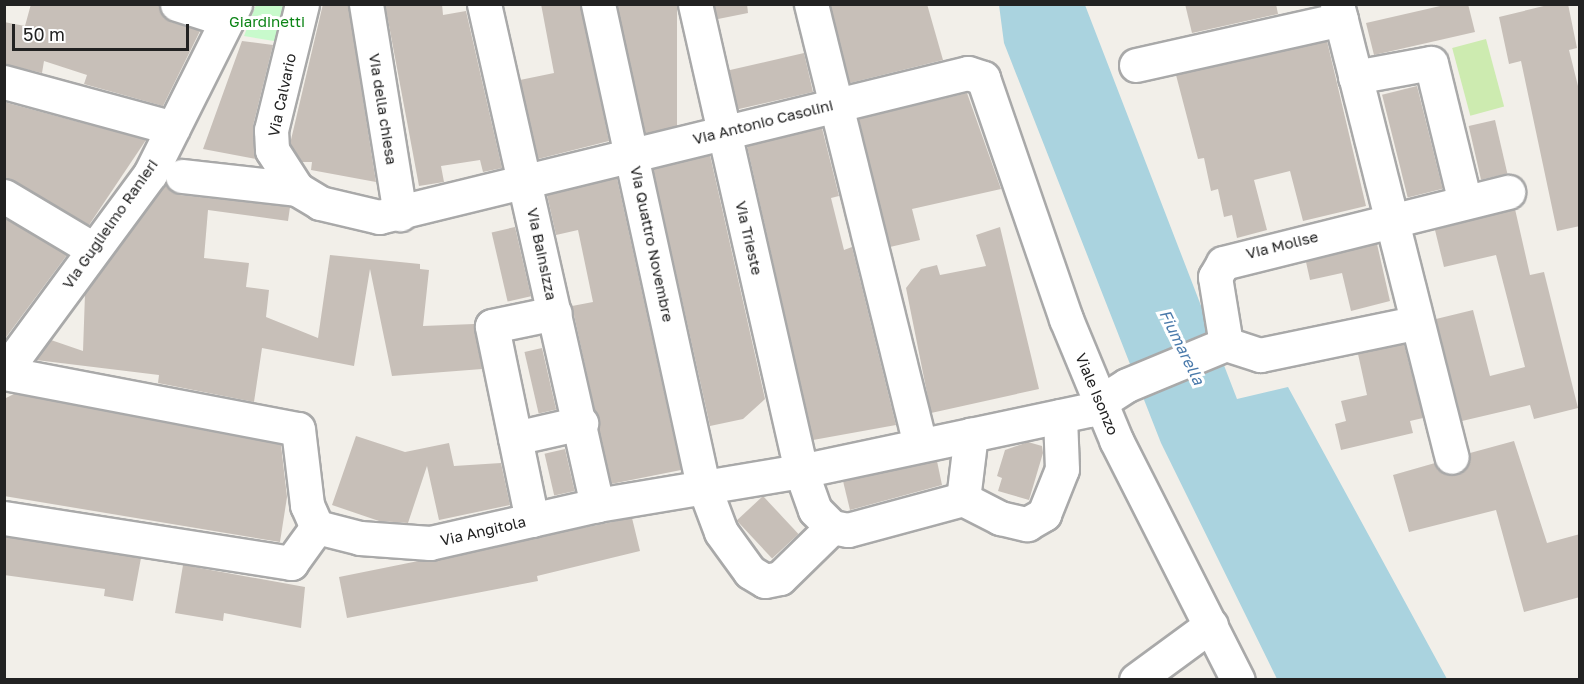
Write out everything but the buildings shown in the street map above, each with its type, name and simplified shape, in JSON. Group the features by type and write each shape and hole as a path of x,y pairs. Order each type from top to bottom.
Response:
{"street":[{"path":"177,4 231,12"},
{"name":"Via Calvario","path":"302,4 272,130 272,150 308,196"},
{"name":"Via della chiesa","path":"366,4 400,214"},
{"name":"Via Bainsizza","path":"484,4 527,181 597,505"},
{"name":"Via Quattro Novembre","path":"598,4 633,154 703,484 721,532 750,572 765,581 780,578 832,527"},
{"name":"Via Trieste","path":"695,4 801,471 815,510 832,527"},
{"path":"811,4 834,105 920,445"},
{"name":"Via Guglielmo Ranieri","path":"4,372 93,249 167,171 173,128 231,12"},
{"path":"1136,65 1339,12 1389,218 1415,283 1414,323 1452,458"},
{"path":"1355,77 1431,63 1465,202"},
{"name":"Via Antonio Casolini","path":"167,171 308,196 379,217 400,214 633,154 968,73 983,78 989,93"},
{"path":"4,82 53,91 173,128"},
{"name":"Viale Isonzo","path":"989,93 1066,319 1102,406 1238,680"},
{"name":"Via Molise","path":"1226,344 1215,277 1223,262 1389,218 1508,192"},
{"path":"4,196 93,249"},
{"path":"532,520 492,326 555,313"},
{"path":"1102,406 1127,385 1226,344 1260,355 1414,323"},
{"path":"4,372 298,429 307,505 317,527 291,563 4,518"},
{"name":"Via Angitola","path":"317,527 360,538 430,543 597,505 703,484 801,471 1102,406"},
{"path":"832,527 859,527 963,499 1000,518 1027,524 1044,514 1062,469 1060,416"},
{"path":"515,438 581,423"},
{"path":"963,499 971,434"},
{"path":"1137,680 1211,625"}],"green space":[{"name":"Giardinetti","path":"256,5 288,5 280,42 244,36"},
{"path":"1486,39 1504,107 1470,116 1452,48"}],"water":[{"name":"Fiumarella","path":"999,5 1085,5 1237,399 1288,387 1447,679 1277,679 1161,443 1004,43"}]}
